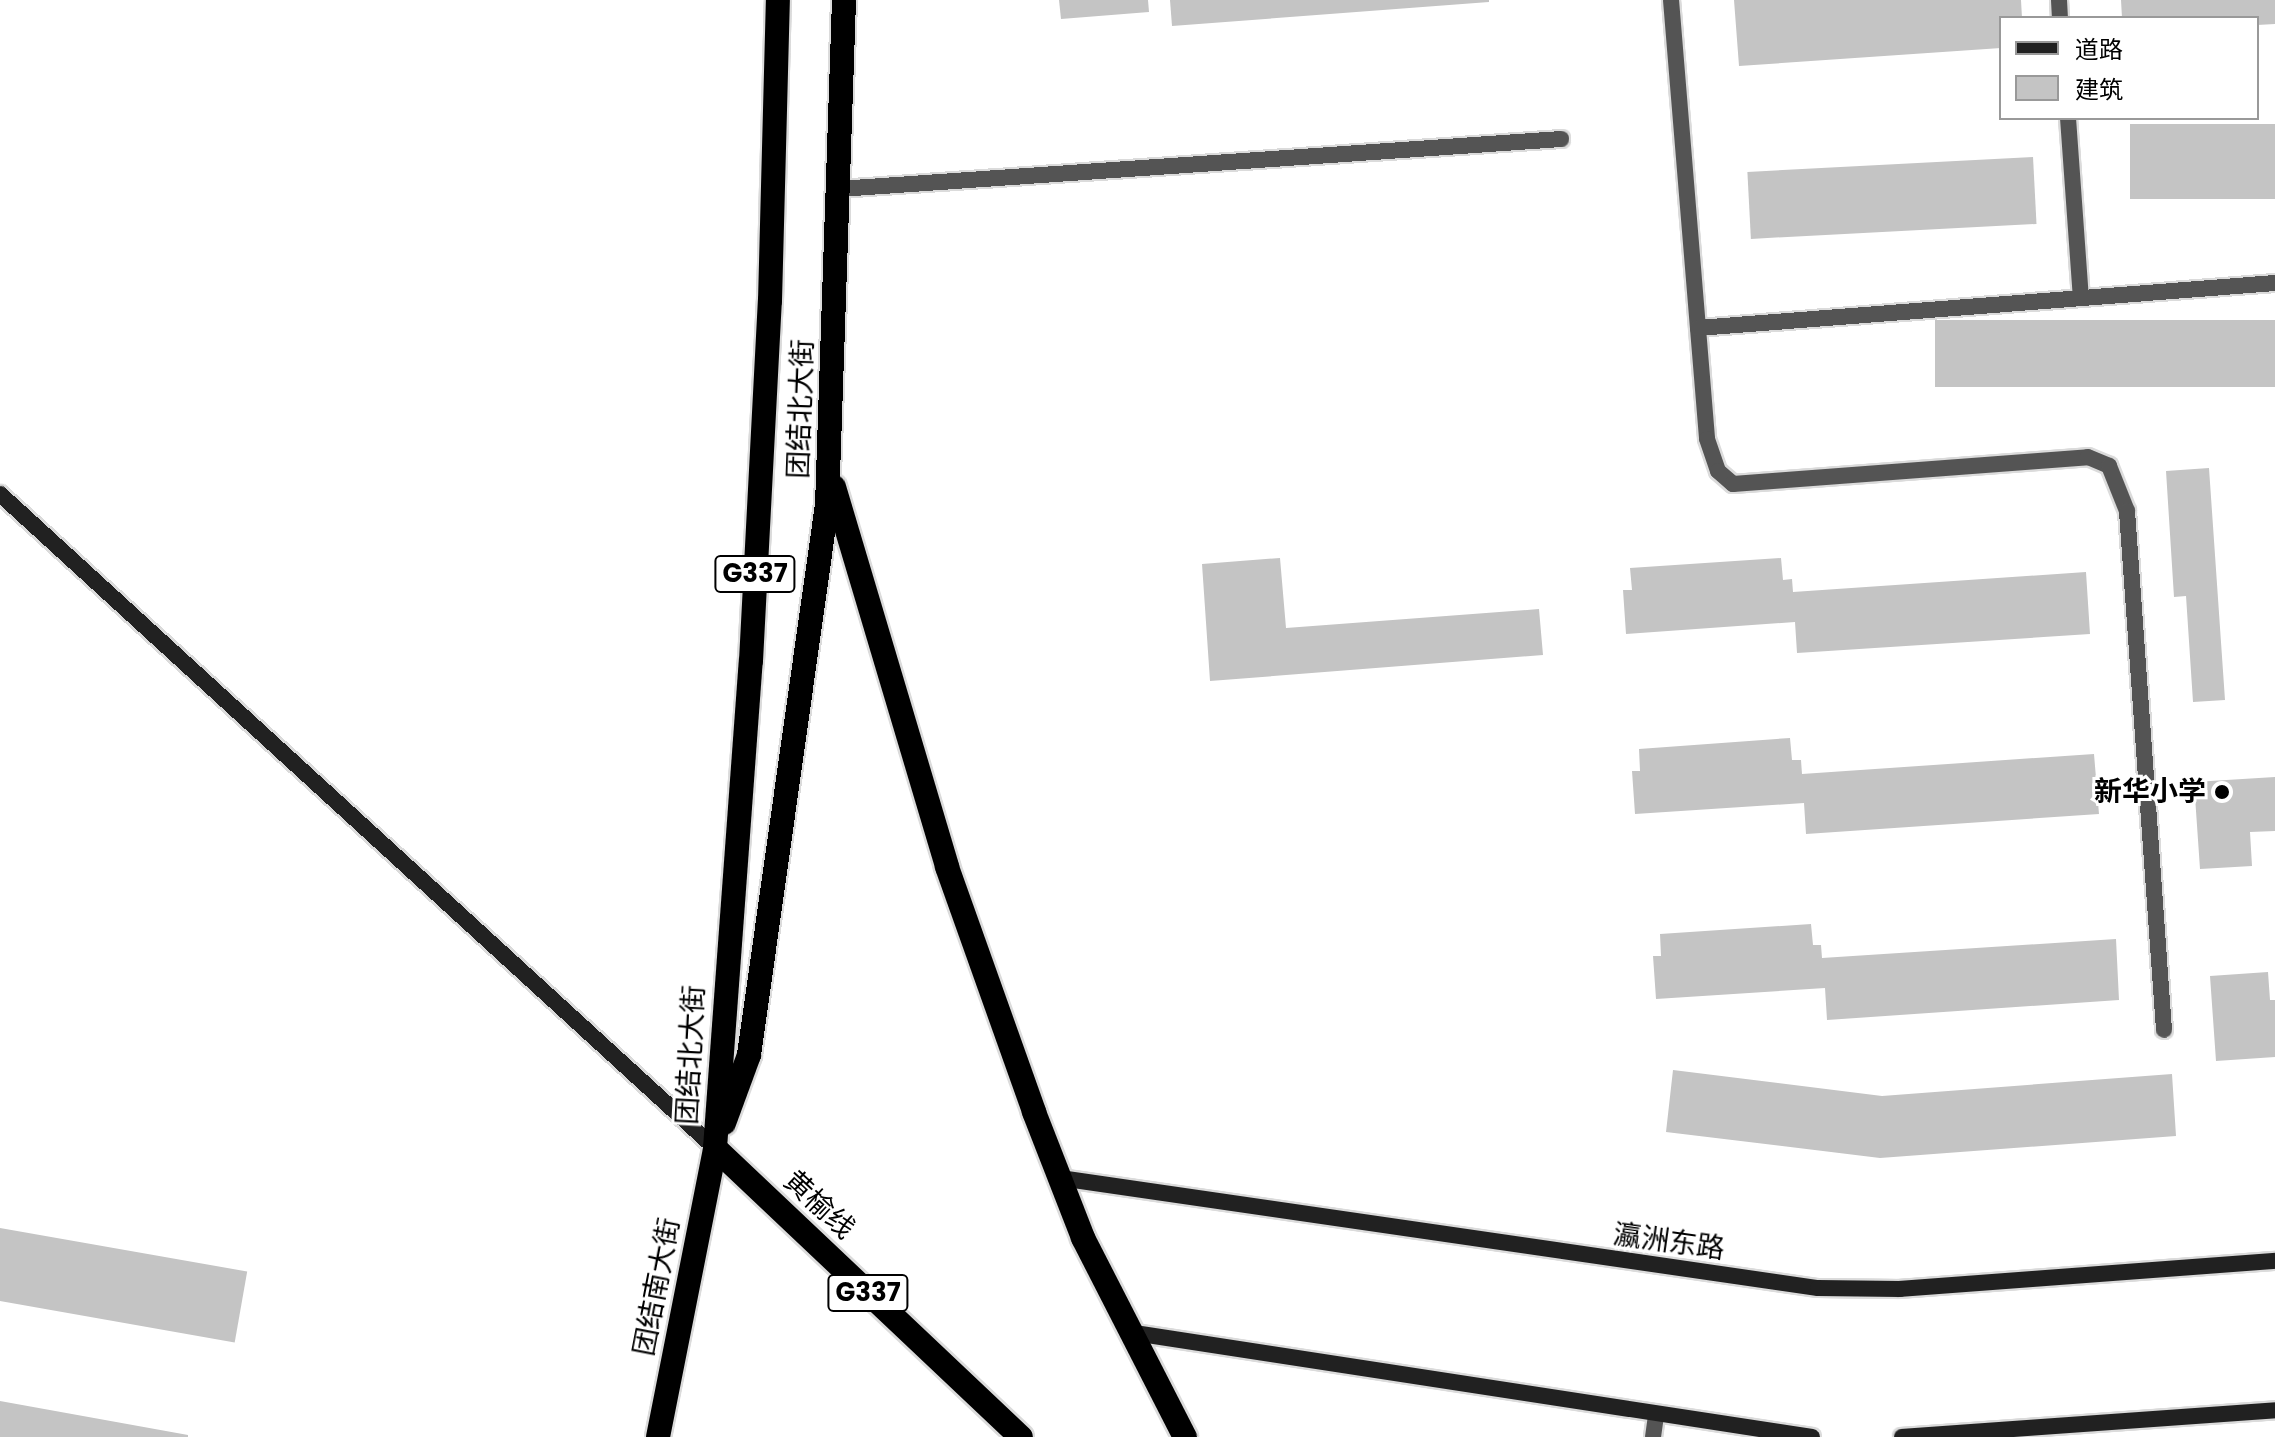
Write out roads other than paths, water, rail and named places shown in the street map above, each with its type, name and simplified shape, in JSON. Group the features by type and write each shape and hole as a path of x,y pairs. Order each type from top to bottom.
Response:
{"highway":[{"name":"团结北大街","path":"715,1148 752,645 770,301 778,0"},
{"name":"团结北大街","path":"715,1148 749,1055 829,470 844,0"},
{"path":"829,470 947,867 1060,1178 1128,1332 1185,1437"},
{"name":"团结南大街","path":"658,1437 715,1148"},
{"name":"黄榆线","path":"715,1148 1021,1437"}],"street":[{"path":"0,494 715,1148"},
{"name":"瀛洲东路","path":"1060,1178 1818,1288 1900,1289 2275,1261"},
{"path":"1128,1332 1812,1437"},
{"path":"1902,1437 2275,1410"}],"lane":[{"path":"1671,0 1707,439 1718,471 1733,484 2088,457 2109,466 2127,511 2164,1030"},
{"path":"2068,120 2081,298"},
{"path":"839,189 1561,139"},
{"path":"1698,328 2275,283"},
{"path":"1653,1437 1656,1415"}],"place":[{"name":"新华小学","path":"2222,792"}]}
